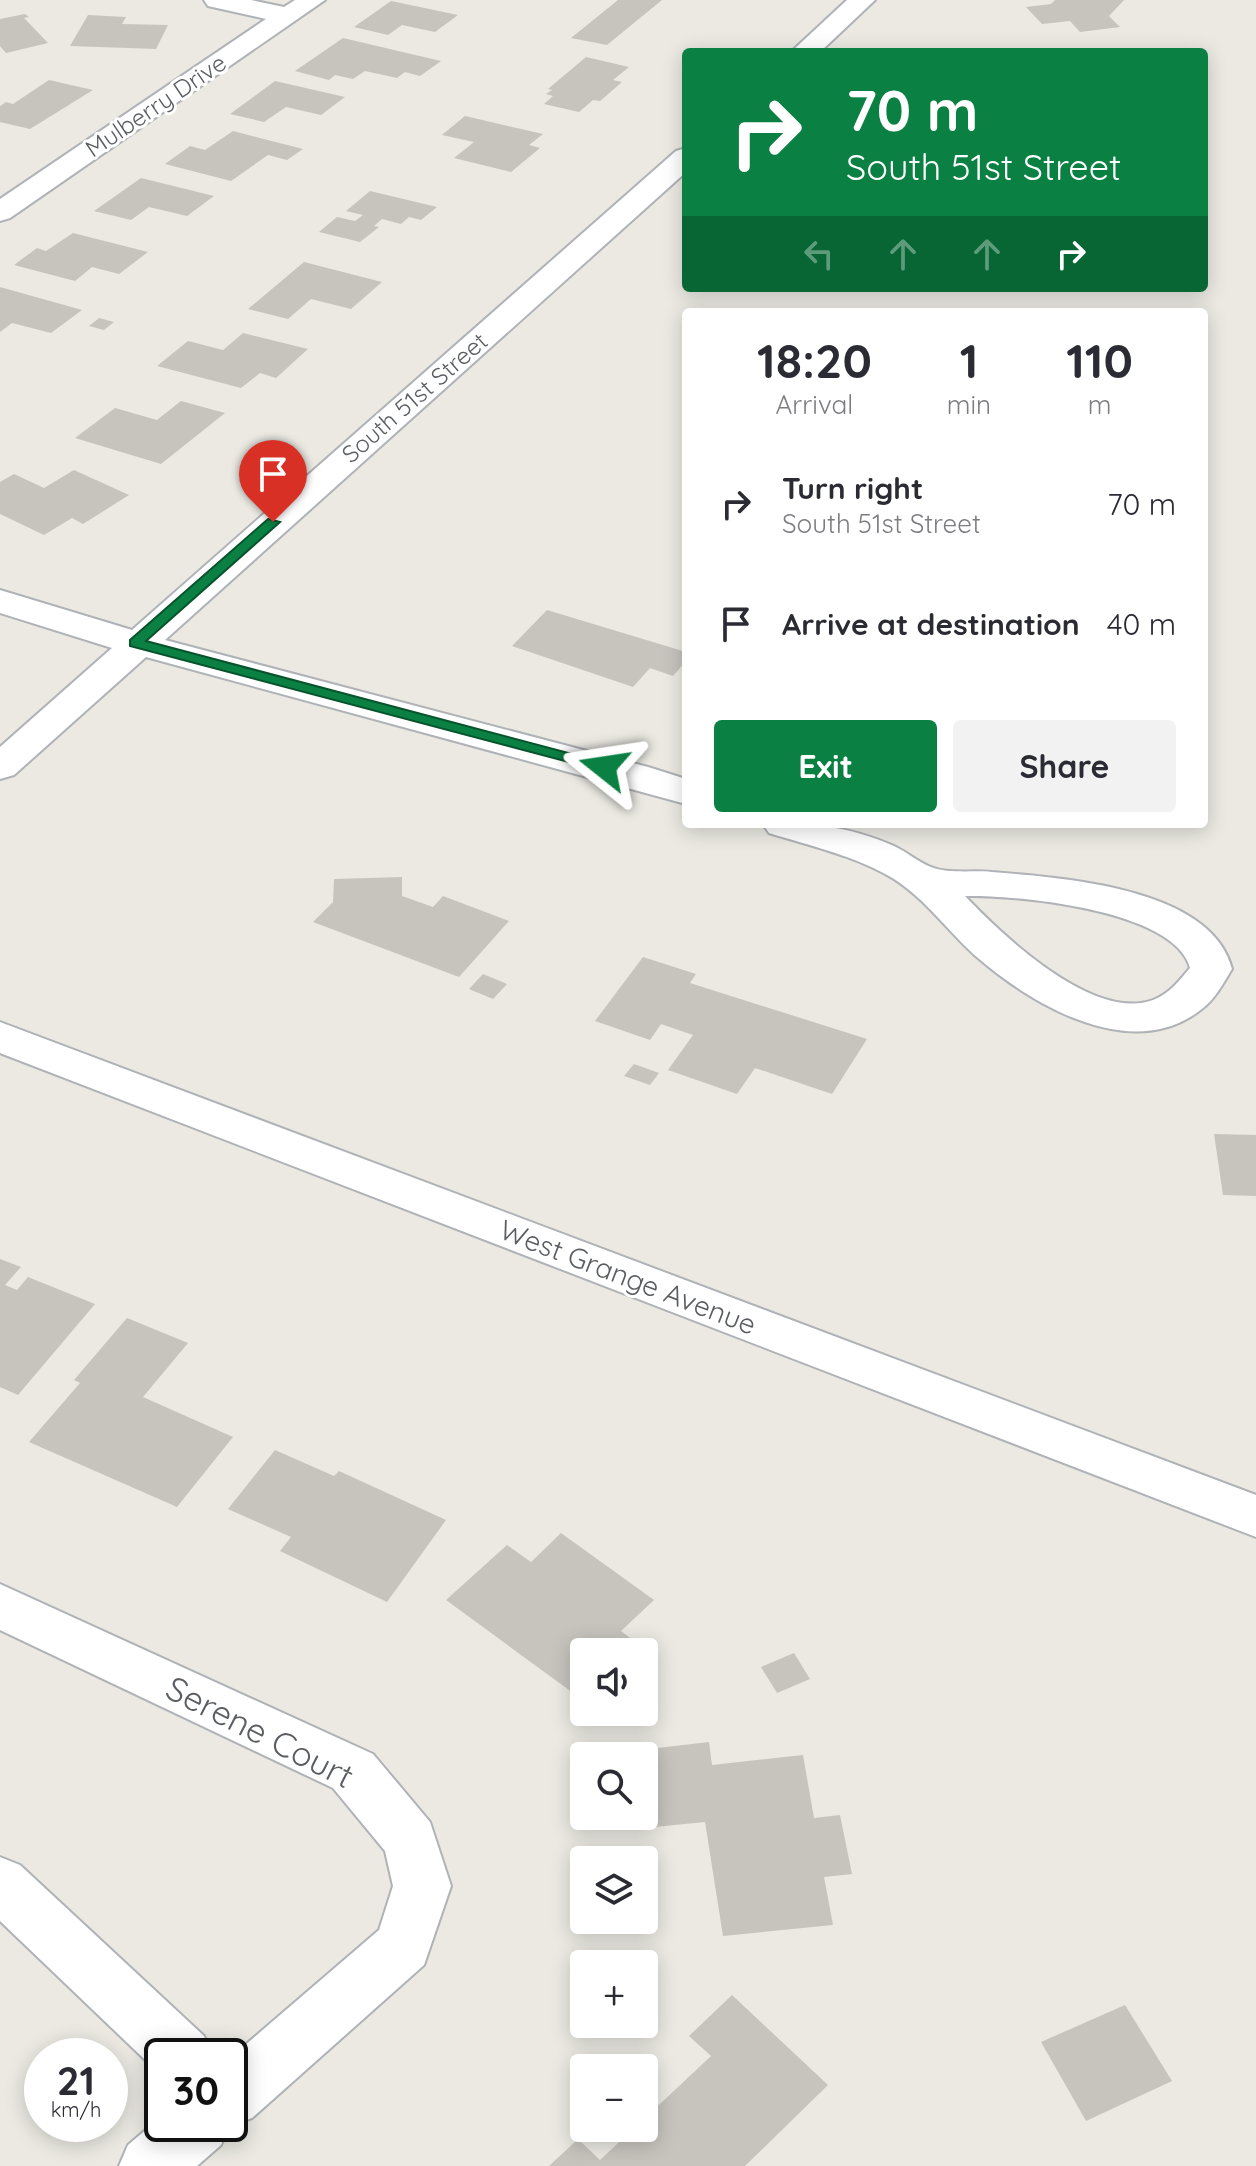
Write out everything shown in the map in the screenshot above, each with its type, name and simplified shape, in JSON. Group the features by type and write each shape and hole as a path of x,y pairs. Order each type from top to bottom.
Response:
{"street":[{"path":"217,0 287,16"},
{"name":"Mulberry Drive","path":"0,212 312,0"},
{"path":"808,48 862,0"},
{"name":"South 51st Street","path":"0,767 135,643 682,161"},
{"path":"0,601 135,643 634,775 682,791"},
{"path":"795,828 879,855 923,880 993,949 1044,986 1083,1007 1125,1019 1160,1014 1183,1003 1203,984 1211,969 1204,947 1185,930 1161,917 1127,906 1009,887 923,880"},
{"name":"West Grange Avenue","path":"0,1037 1256,1516"},
{"name":"Serene Court","path":"0,1606 353,1771 410,1840 422,1886 403,1946 248,2081"},
{"path":"0,1883 164,2038"},
{"path":"150,2166 178,2142"}],"building":[{"path":"618,0 662,0 607,45 571,38"},
{"path":"1055,0 1124,0 1109,16 1120,27 1080,32 1070,21 1042,24 1026,7 1051,4"},
{"path":"391,1 458,15 435,32 402,25 388,35 354,27"},
{"path":"25,14 29,17 24,18 48,43 6,53 0,46 0,19"},
{"path":"88,15 126,17 122,24 168,25 156,49 70,46"},
{"path":"343,38 441,61 420,76 405,72 397,78 365,71 353,79 335,75 329,80 295,71"},
{"path":"586,57 629,67 613,80 622,82 600,101 593,100 579,112 544,104 553,96 546,94 552,90 548,89"},
{"path":"49,80 93,90 30,129 0,122 0,106 6,102 13,104"},
{"path":"275,81 345,97 321,115 286,107 264,122 230,114"},
{"path":"465,116 543,134 529,145 540,148 511,172 454,158 474,142 442,135"},
{"path":"233,131 303,149 287,160 268,155 231,181 165,164 190,146 205,150"},
{"path":"141,178 214,196 187,216 149,207 131,220 94,211"},
{"path":"370,191 437,207 421,220 409,217 401,224 382,219 374,226 379,227 360,242 319,232 337,217 355,221 363,215 346,211"},
{"path":"73,233 148,252 119,274 92,267 75,281 14,265 37,248 46,251"},
{"path":"304,262 382,282 351,309 311,299 288,319 248,309"},
{"path":"0,287 82,310 51,333 12,323 0,332"},
{"path":"99,318 114,322 104,330 89,326"},
{"path":"243,333 308,349 276,378 260,373 241,388 157,366 188,341 223,350"},
{"path":"181,401 225,413 161,464 75,438 115,408 157,420"},
{"path":"74,470 129,495 83,524 72,518 44,535 0,514 0,482 14,474 44,488"},
{"path":"547,610 682,651 682,666 673,676 650,668 633,687 512,646"},
{"path":"402,877 402,896 433,907 443,896 509,921 459,977 313,922 333,902 334,879"},
{"path":"643,957 696,974 690,983 867,1039 832,1094 755,1068 737,1094 668,1070 693,1035 661,1024 650,1040 595,1021"},
{"path":"483,974 507,984 493,999 469,989"},
{"path":"634,1064 659,1073 650,1085 624,1076"},
{"path":"1214,1134 1256,1135 1256,1196 1223,1195"},
{"path":"0,1259 21,1267 5,1285 17,1290 28,1277 95,1304 18,1395 0,1387"},
{"path":"127,1318 188,1343 143,1397 233,1437 177,1507 29,1442 80,1383 74,1380"},
{"path":"275,1450 334,1476 339,1471 446,1520 387,1602 280,1551 291,1537 228,1509"},
{"path":"561,1533 654,1600 621,1631 630,1638 570,1638 570,1691 446,1600 507,1545 531,1562"},
{"path":"794,1653 810,1679 777,1693 761,1667"},
{"path":"709,1742 712,1765 803,1755 814,1818 840,1815 852,1874 824,1877 833,1925 723,1936 705,1822 658,1827 658,1748"},
{"path":"732,1995 828,2085 745,2166 549,2166 575,2142 581,2142 600,2160 619,2142 658,2142 658,2106 711,2056 689,2036"},
{"path":"1125,2005 1172,2081 1086,2121 1041,2042"}],"route":[{"path":"273,522 135,643 604,767"}]}
